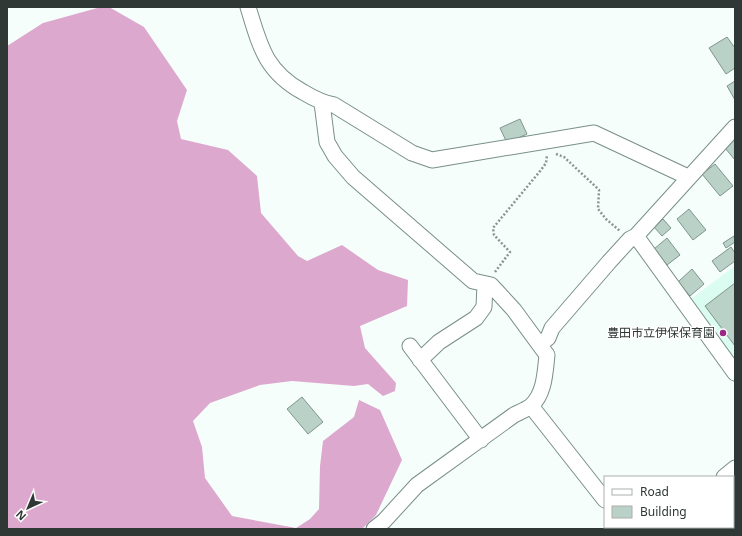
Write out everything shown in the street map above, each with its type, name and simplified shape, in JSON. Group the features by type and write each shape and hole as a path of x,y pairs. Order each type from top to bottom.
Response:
{"street":[{"path":"248,7 264,53 275,72 295,87 322,103 334,105 412,153 432,160 544,148 594,133 688,177"},
{"path":"322,103 327,142 335,156 353,177 473,281 491,286 509,305 547,355 544,380 540,393 531,406 514,415 417,485 374,529"},
{"path":"540,344 548,338 552,328 735,127"},
{"path":"633,238 735,373"},
{"path":"420,360 439,342 476,318 484,307 486,284"},
{"path":"410,346 481,440"},
{"path":"531,406 604,499"},
{"path":"725,476 735,468"}],"path":[{"path":"544,148 554,154 564,157 599,190 598,209 606,219 633,238"},
{"path":"486,284 510,252 494,235 493,228 546,163 544,148"}],"shaded area":[{"path":"101,7 109,7 144,27 187,90 177,121 181,139 228,150 257,176 261,213 298,256 307,261 342,245 378,270 408,280 407,306 360,326 365,348 396,383 395,391 383,396 368,384 354,386 292,381 260,385 210,403 193,421 202,447 205,478 232,516 296,528 310,519 319,509 320,466 323,441 354,417 359,400 380,410 402,460 376,515 362,529 7,529 7,46 43,23"},
{"name":"豊田市立伊保保育園","path":"735,266 735,365 687,302"}],"building":[{"path":"727,37 735,48 735,68 726,74 709,48"},
{"path":"735,81 735,100 727,86"},
{"path":"520,119 527,134 507,143 500,128"},
{"path":"734,139 735,141 735,160 725,148"},
{"path":"715,164 733,186 720,196 702,174"},
{"path":"689,209 706,230 693,240 677,219"},
{"path":"663,219 671,228 662,236 654,227"},
{"path":"734,236 735,242 726,248 723,243"},
{"path":"667,238 680,255 667,265 654,249"},
{"path":"731,247 735,253 735,261 720,272 712,261"},
{"path":"692,269 704,284 690,296 678,282"},
{"path":"735,283 735,346 705,306"},
{"path":"302,397 323,422 308,434 287,409"}],"place":[{"name":"豊田市立伊保保育園","path":"723,333"}]}
